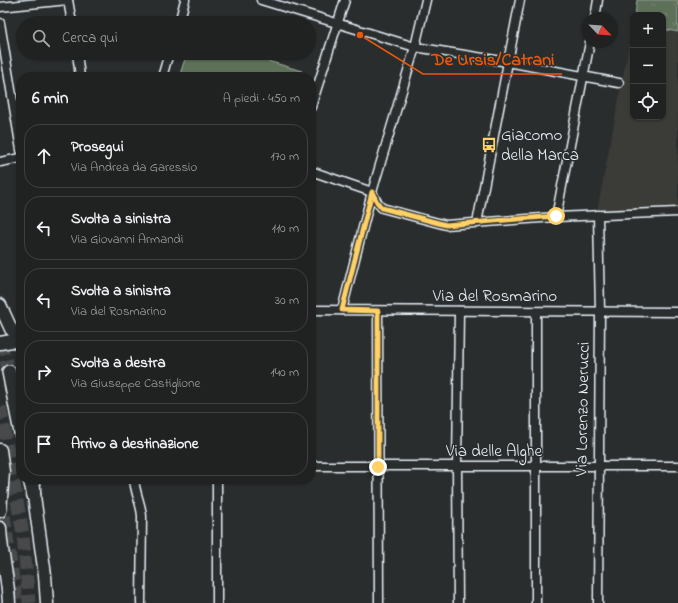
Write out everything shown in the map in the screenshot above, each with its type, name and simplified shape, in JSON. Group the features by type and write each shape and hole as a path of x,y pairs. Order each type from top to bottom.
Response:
{"main road":[{"path":"0,305 9,326 16,334"},
{"path":"0,343 16,342"},
{"path":"9,372 16,408"},
{"path":"0,450 3,472 0,511"},
{"path":"31,484 44,570 47,603"},
{"path":"34,484 34,496"},
{"path":"0,528 2,551 8,579 9,603"}],"street":[{"path":"0,7 68,0 71,16"},
{"path":"180,16 186,0"},
{"path":"261,0 312,16"},
{"path":"316,91 345,0"},
{"path":"342,310 372,192 415,47 426,0"},
{"path":"477,223 520,0"},
{"path":"596,12 598,0"},
{"path":"316,17 415,47 508,62 619,83"},
{"path":"0,23 16,120"},
{"path":"556,216 589,48"},
{"path":"78,60 79,72"},
{"path":"164,72 168,60"},
{"path":"0,162 16,159"},
{"path":"316,173 372,192 382,208 446,225 556,216 678,212"},
{"name":"Via Lorenzo Nerucci","path":"598,215 600,311 598,603"},
{"name":"Via del Rosmarino","path":"316,310 678,312"},
{"path":"378,311 379,603"},
{"path":"458,603 457,466 459,311"},
{"path":"536,312 536,603"},
{"name":"Via delle Alghe","path":"316,466 678,466"},
{"path":"135,484 142,516 141,603"},
{"path":"217,484 217,603"}],"shaded area":[{"path":"666,30 678,32 678,208 597,211 630,40 630,120 666,120"}],"green space":[{"path":"637,0 678,0 678,32 666,30 666,12 635,12"},
{"path":"185,60 265,60 302,71 302,72 181,72"}],"tunnel":[{"path":"0,342 9,372"},
{"path":"0,407 23,534 29,603"},
{"path":"2,498 17,603"}],"place":[{"name":"De Ursis/Catrani","path":"360,35"},
{"name":"Giacomo della Marca","path":"489,145"}],"route":[{"path":"378,467 378,311 342,310 372,192 382,208 446,225 556,216"}]}
